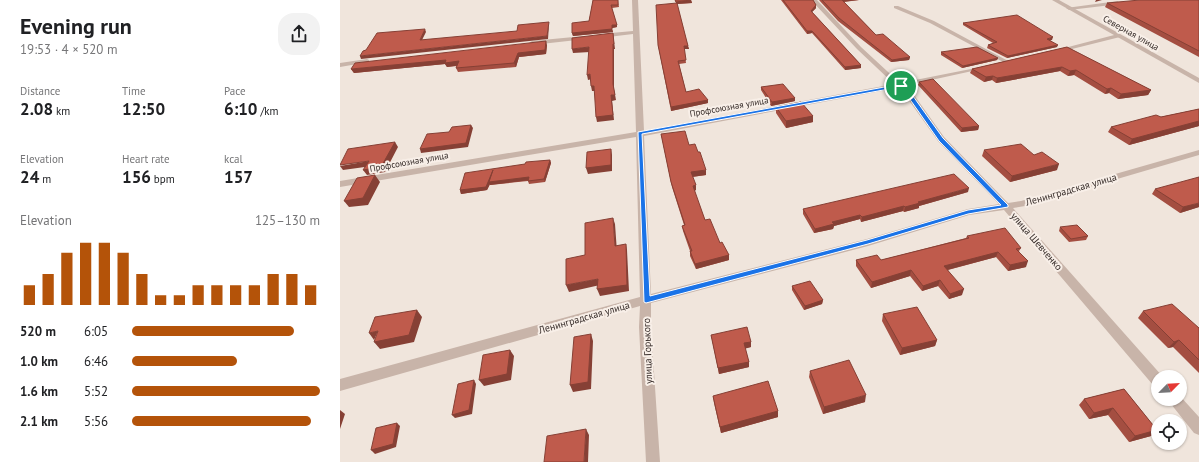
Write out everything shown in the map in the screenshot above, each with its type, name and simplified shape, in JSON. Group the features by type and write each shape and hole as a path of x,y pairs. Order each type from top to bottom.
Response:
{"street":[{"name":"улица Горького","path":"635,0 646,300 645,326 653,462"},
{"name":"улица Шевченко","path":"814,0 859,48 911,97 941,140 1006,206 1151,373"},
{"name":"Северная улица","path":"1055,0 1199,81"},
{"path":"1069,8 1128,2"},
{"name":"Профсоюзная улица","path":"340,184 640,133 901,86 1010,61 932,22 896,7"},
{"path":"527,44 636,32"},
{"path":"1050,52 1118,36"},
{"path":"340,64 371,61"},
{"name":"Ленинградская улица","path":"340,385 646,300 868,242 968,212 1022,204 1199,152"},
{"path":"1180,406 1199,428"}],"building":[{"path":"593,0 618,0 618,5 611,5 617,25 612,25 612,29 572,33 572,23 589,21"},
{"path":"675,0 691,0 676,2"},
{"path":"783,0 813,0 816,5 811,11 861,65 845,67 812,31 807,31"},
{"path":"822,0 842,0 876,35 883,34 910,57 892,60 839,18"},
{"path":"1140,0 1199,0 1199,51 1107,3"},
{"path":"677,3 688,46 684,46 686,60 678,61 686,92 699,89 708,100 671,107 658,45 656,5"},
{"path":"1017,15 1053,37 1047,39 1058,45 1008,56 988,45 997,42 963,23"},
{"path":"549,22 547,36 360,56 363,51 366,50 377,33 425,29 420,40 517,31 518,25"},
{"path":"613,33 613,84 615,95 611,95 613,115 596,117 594,86 591,86 590,74 587,75 589,47 572,49 572,38"},
{"path":"546,41 545,50 518,53 514,63 456,68 459,61 445,63 446,60 351,69 355,63"},
{"path":"977,47 998,58 963,66 941,52"},
{"path":"1067,47 1151,90 1121,94 1111,88 1107,89 1076,70 1070,71 1062,67 997,78 993,76 986,77 972,69"},
{"path":"933,79 979,126 962,128 919,82"},
{"path":"783,84 795,98 772,102 761,87"},
{"path":"801,102 813,116 786,121 776,107"},
{"path":"1199,109 1199,121 1132,139 1111,127 1156,115 1161,117"},
{"path":"471,125 466,143 420,149 427,134 449,132 452,127"},
{"path":"685,131 689,145 695,144 698,152 700,152 706,170 691,172 696,185 693,186 705,220 710,219 720,243 722,242 729,255 695,264 690,251 692,251 682,226 685,225 671,182 661,134"},
{"path":"395,142 381,167 363,170 369,161 340,165 348,149"},
{"path":"1021,144 1034,155 1042,152 1059,164 1012,176 984,150"},
{"path":"611,149 611,165 586,168 587,152"},
{"path":"550,160 544,179 528,181 529,177 489,182 493,170 486,187 460,190 465,173 525,164 526,162"},
{"path":"954,174 969,188 905,207 904,206 862,217 860,215 832,222 834,224 815,229 803,209"},
{"path":"375,175 363,198 344,201 357,178"},
{"path":"1199,177 1199,203 1183,207 1155,189"},
{"path":"613,218 615,246 626,244 627,285 597,289 598,279 566,285 566,259 585,255 585,223"},
{"path":"1077,225 1088,236 1071,239 1060,227"},
{"path":"1005,228 1021,248 1016,249 1028,261 1010,265 998,252 944,266 964,289 950,294 940,280 923,286 911,270 872,282 856,260 877,255 881,260 969,238 967,236"},
{"path":"810,281 823,300 805,306 792,286"},
{"path":"1172,304 1199,328 1199,360 1179,340 1174,342 1143,311"},
{"path":"917,307 937,340 902,348 883,314"},
{"path":"417,310 409,335 374,342 378,331 369,333 375,317"},
{"path":"747,327 751,342 744,343 749,362 718,368 711,335"},
{"path":"591,334 588,382 570,385 574,337"},
{"path":"510,350 507,374 479,380 483,355"},
{"path":"849,360 866,395 824,407 810,371"},
{"path":"474,380 469,410 452,415 458,384"},
{"path":"768,381 778,411 720,427 713,396"},
{"path":"1124,389 1151,423 1151,432 1135,436 1113,408 1094,413 1084,399"},
{"path":"397,423 393,444 371,450 376,428"},
{"path":"586,429 584,462 544,462 547,436"}],"route":[{"path":"901,86 911,97 941,140 1006,206 968,212 868,242 646,300 640,133 901,86"}]}
